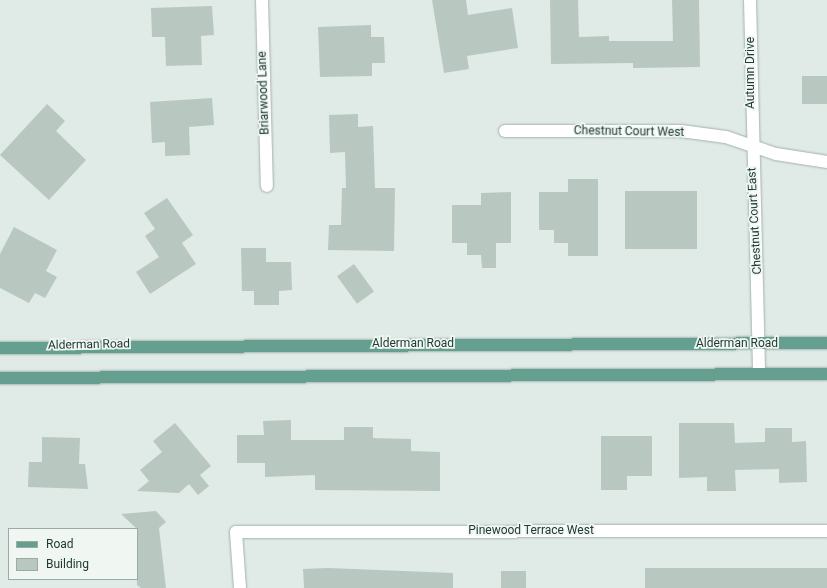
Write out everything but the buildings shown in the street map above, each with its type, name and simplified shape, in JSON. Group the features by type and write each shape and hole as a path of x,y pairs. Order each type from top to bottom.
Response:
{"main road":[{"name":"Alderman Road","path":"0,348 827,343"},
{"path":"0,378 827,374"}],"street":[{"name":"Briarwood Lane","path":"262,0 267,186"},
{"name":"Autumn Drive","path":"750,0 752,146"},
{"name":"Chestnut Court West","path":"505,131 681,131 726,138 752,146"},
{"name":"Chestnut Court East","path":"759,374 760,344 752,146 827,162"},
{"name":"Pinewood Terrace West","path":"240,588 236,532 827,531"}]}
